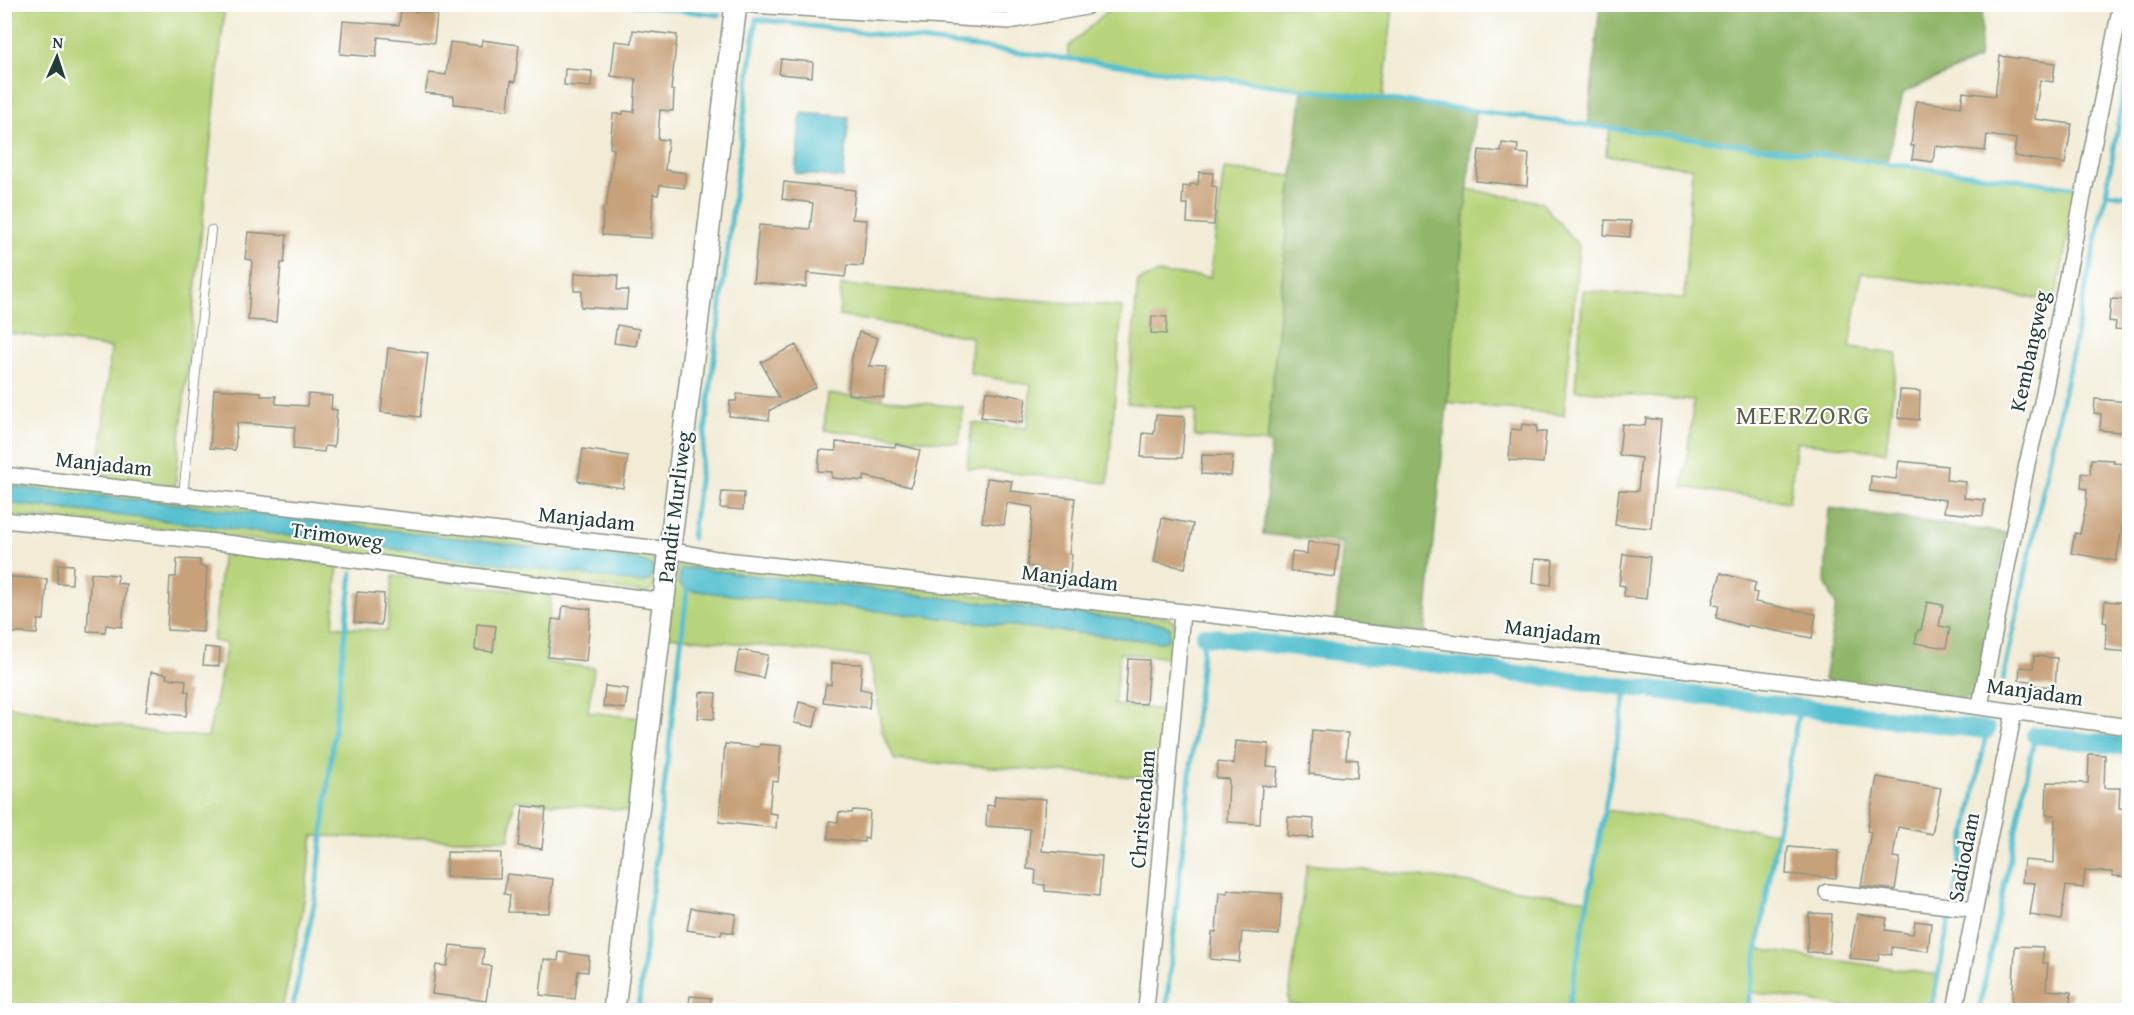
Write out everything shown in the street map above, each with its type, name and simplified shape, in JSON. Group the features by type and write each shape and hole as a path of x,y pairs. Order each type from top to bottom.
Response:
{"street":[{"path":"737,4 1009,21 1086,7"},
{"name":"Pandit Murliweg","path":"614,1011 737,4"},
{"name":"Kembangweg","path":"1980,706 2121,4"},
{"name":"Manjadam","path":"4,475 669,555 1633,663 2130,727"},
{"name":"Trimoweg","path":"4,520 235,544 663,598"},
{"name":"Christendam","path":"1146,1011 1182,612"},
{"name":"Sadiodam","path":"1955,1011 2014,712"},
{"path":"1827,892 1975,909"}],"lane":[{"path":"183,495 211,230"}],"green space":[{"path":"1600,4 1983,5 1979,59 1903,93 1887,163 1588,125"},
{"path":"4,5 225,5 175,486 98,478 111,348 5,332"},
{"path":"1114,5 1393,5 1383,99 1068,59 1068,47"},
{"path":"2127,5 2129,5 2129,47 2119,43"},
{"path":"1302,89 1475,111 1425,634 1335,624 1343,543 1263,534 1271,444 1267,443"},
{"path":"1610,128 2078,188 2055,301 1861,273 1850,348 1897,354 1886,452 1797,442 1789,502 1683,487 1694,401 1575,390 1583,290 1684,299 1692,168 1606,155"},
{"path":"1224,169 1292,176 1267,443 1194,436 1196,410 1127,403 1138,281 1158,273 1210,277"},
{"path":"1467,189 1541,202 1579,246 1564,415 1447,402"},
{"path":"841,285 1122,307 1108,483 967,468 972,423 1027,428 1031,385 970,374 972,337 839,316"},
{"path":"827,394 963,407 959,443 824,430"},
{"path":"5,479 648,554 659,566 658,575 655,586 645,593 309,546 133,526 5,515 5,503 401,549 643,561 177,504 5,486"},
{"path":"1829,508 2006,533 1978,689 1973,697 1964,699 1824,680 1836,605 1825,582"},
{"path":"223,551 338,565 333,626 387,631 393,576 551,595 545,662 594,668 588,712 639,718 629,811 514,800 509,840 313,836 302,914 282,1010 5,1010 4,705 169,735 208,737 227,644 213,641"},
{"path":"684,562 702,563 1169,618 1175,624 1173,658 1120,653 1114,705 1167,710 1162,779 895,760 882,731 870,657 668,636 677,565","holes":["692,568 1163,624 1170,628 1168,640 1161,642 689,590 679,583 681,569"]},
{"path":"1604,810 1778,833 1758,949 1938,975 1931,1010 1866,1010 1751,992 1747,1010 1333,1010 1288,1004 1307,864 1407,874 1588,900"}],"water":[{"path":"801,113 849,117 843,178 795,173"},
{"path":"5,486 177,504 643,561 653,566 651,580 642,583 324,540 5,503"},
{"path":"692,568 1163,624 1170,628 1168,640 1161,642 688,590 679,583 681,569"}],"building":[{"path":"401,10 437,14 434,43 378,37 376,57 340,54 343,21 399,25"},
{"path":"633,30 677,35 671,90 674,91 673,111 660,110 658,139 668,140 665,170 686,173 684,188 660,185 658,195 653,194 651,238 602,235 603,207 606,207 614,149 610,148 613,114 623,114 623,111 634,112 636,79 611,76 615,41 632,43"},
{"path":"482,40 519,45 515,82 511,81 508,110 454,104 454,96 425,93 429,73 446,75 450,42 481,46"},
{"path":"2000,56 2055,63 2053,82 2040,80 2035,119 2072,124 2065,164 2014,156 2016,139 1987,135 1985,151 1935,146 1933,162 1912,159 1914,146 1911,146 1916,101 1961,107 1963,92 1995,96"},
{"path":"781,59 813,62 812,77 779,74"},
{"path":"565,69 592,71 591,87 564,85"},
{"path":"1502,143 1518,145 1517,153 1529,154 1527,186 1476,181 1479,150 1501,152"},
{"path":"1199,172 1213,173 1212,186 1217,187 1214,225 1187,223 1188,204 1182,204 1183,186 1190,187 1190,184 1198,184"},
{"path":"784,182 855,190 852,219 867,220 863,266 847,265 845,277 807,273 806,287 753,282 759,225 810,229 813,203 782,199"},
{"path":"1605,220 1631,221 1630,237 1604,235"},
{"path":"248,232 287,235 284,263 281,263 276,322 248,320 252,260 245,259"},
{"path":"575,273 618,275 617,290 628,290 626,310 581,307 582,291 574,291"},
{"path":"2111,299 2130,300 2130,330 2115,329 2116,322 2109,321"},
{"path":"1152,316 1167,317 1166,334 1151,333"},
{"path":"617,325 639,329 636,346 614,343"},
{"path":"859,332 878,338 869,366 887,367 884,398 848,394 852,357"},
{"path":"796,345 816,387 770,410 769,420 729,416 730,401 736,401 737,394 779,398 761,362"},
{"path":"388,348 428,353 420,417 381,412"},
{"path":"214,389 261,392 261,396 276,396 276,404 307,406 308,394 332,396 331,409 337,410 334,447 325,446 324,452 293,449 295,427 237,423 235,450 210,448"},
{"path":"1900,390 1920,391 1919,420 1898,418"},
{"path":"986,391 1026,398 1022,423 981,417"},
{"path":"2095,399 2130,402 2130,433 2100,430 2101,414 2094,413"},
{"path":"1156,415 1185,417 1182,458 1141,457 1143,433 1154,434"},
{"path":"1646,418 1661,420 1651,528 1615,525 1619,490 1638,491 1641,458 1619,455 1622,424 1645,426"},
{"path":"1522,424 1537,426 1537,432 1546,432 1543,463 1509,460 1511,429 1521,430"},
{"path":"836,442 895,447 896,444 920,450 911,487 864,476 864,481 832,478 832,472 818,471 820,450 836,451"},
{"path":"583,449 628,456 623,488 578,481"},
{"path":"1202,455 1233,456 1231,476 1201,474"},
{"path":"2091,459 2114,460 2113,463 2128,464 2130,501 2127,501 2116,561 2071,553 2075,533 2080,534 2086,505 2087,489 2081,488 2082,473 2090,474"},
{"path":"1899,461 1947,466 1946,480 1966,482 1964,498 1985,500 1983,516 1944,512 1946,500 1870,491 1871,476 1896,479"},
{"path":"987,478 1012,481 1010,491 1075,498 1068,587 1036,583 1038,568 1027,566 1033,507 1007,503 1004,525 982,522"},
{"path":"722,492 744,493 743,510 720,508"},
{"path":"1162,518 1193,524 1185,568 1154,562"},
{"path":"1308,542 1339,545 1335,577 1290,571 1292,552 1307,554"},
{"path":"1623,554 1650,557 1646,599 1624,596 1625,586 1619,585"},
{"path":"177,559 200,560 200,566 207,567 203,632 167,630 170,577 176,577"},
{"path":"1535,559 1553,560 1551,585 1533,583"},
{"path":"58,564 73,565 72,584 57,583"},
{"path":"91,573 118,575 117,583 126,584 122,627 106,625 105,632 87,631"},
{"path":"1721,573 1756,583 1753,592 1757,593 1755,602 1816,614 1812,638 1748,625 1747,627 1716,618 1719,606 1712,604"},
{"path":"9,577 47,579 44,620 38,620 37,634 4,632 4,585 9,585"},
{"path":"357,592 384,594 381,625 354,622"},
{"path":"2105,601 2130,603 2130,652 2105,650 2107,623 2103,622"},
{"path":"1927,602 1943,605 1939,626 1950,628 1946,648 1915,643 1918,630 1921,630"},
{"path":"563,606 591,609 586,661 548,657 552,619 561,620"},
{"path":"477,624 496,626 493,652 475,650"},
{"path":"205,647 220,649 219,666 203,665"},
{"path":"739,650 768,655 763,678 735,672"},
{"path":"2034,656 2057,658 2055,687 2031,685 2031,681 2019,680 2020,667 2033,668"},
{"path":"1128,659 1149,660 1146,704 1125,703"},
{"path":"832,663 862,664 860,689 871,691 869,708 823,702 826,684 831,685"},
{"path":"151,672 167,674 166,678 186,680 185,691 189,692 186,716 146,711"},
{"path":"605,686 628,689 625,709 603,706"},
{"path":"700,692 716,693 714,719 698,718"},
{"path":"799,702 818,707 814,727 794,723"},
{"path":"1312,730 1348,733 1346,759 1358,760 1357,778 1309,774"},
{"path":"1236,741 1269,744 1267,766 1278,767 1276,787 1262,785 1260,824 1227,822 1229,779 1216,778 1218,762 1234,764"},
{"path":"725,744 781,746 778,782 772,781 769,813 777,814 776,828 719,822"},
{"path":"2089,754 2105,755 2104,788 2120,788 2119,808 2130,809 2130,877 2113,876 2113,872 2085,871 2083,888 2066,886 2061,920 2030,915 2035,883 2022,882 2024,860 2054,863 2055,815 2046,815 2047,782 2088,783"},
{"path":"1877,777 1941,788 1932,834 1898,827 1893,857 1900,858 1895,890 1861,886 1871,832 1867,831"},
{"path":"995,796 1046,799 1042,851 1102,856 1099,896 1045,891 1045,885 1035,884 1036,870 1027,869 1030,829 986,826 987,805 994,806"},
{"path":"523,806 546,808 542,849 518,846"},
{"path":"853,810 870,811 868,839 864,838 864,842 828,839 829,821 838,822 839,812 852,813"},
{"path":"1288,817 1314,819 1313,838 1287,836"},
{"path":"1788,847 1838,851 1836,878 1786,874"},
{"path":"447,852 501,853 500,878 446,877"},
{"path":"507,874 553,879 549,913 508,912 510,895 504,894"},
{"path":"1228,890 1282,894 1279,935 1242,932 1239,962 1210,959 1212,932 1216,932 1219,892 1227,893"},
{"path":"691,908 736,914 733,933 722,931 721,935 687,930"},
{"path":"1809,913 1832,914 1829,953 1807,952"},
{"path":"1857,914 1887,918 1885,930 1913,934 1915,921 1931,923 1928,951 1892,947 1891,955 1879,953 1878,961 1849,958"},
{"path":"450,945 484,949 482,965 491,966 486,1001 432,994 436,965 447,966"},
{"path":"2015,946 2043,947 2043,963 2048,963 2046,990 2071,992 2069,1011 2048,1011 2048,1005 2012,1004"},
{"path":"559,952 589,956 588,972 578,971 575,999 540,995 544,959 558,961"},
{"path":"690,996 711,998 709,1011 688,1011"}],"waterway":[{"path":"628,4 719,15"},
{"path":"692,538 756,19 2072,187"},
{"path":"2003,680 2106,193 2130,57"},
{"path":"2106,193 2130,196"},
{"path":"292,1010 315,900 352,573"},
{"path":"638,1010 688,583"},
{"path":"1166,1010 1204,636"},
{"path":"1204,636 1987,730"},
{"path":"1568,1010 1627,687"},
{"path":"1747,1010 1799,708"},
{"path":"1953,899 1987,730"},
{"path":"1979,1010 2035,735"},
{"path":"2035,735 2130,747"},
{"path":"1931,1010 1950,917"}],"district":[{"name":"MEERZORG","path":"1803,414"}]}
